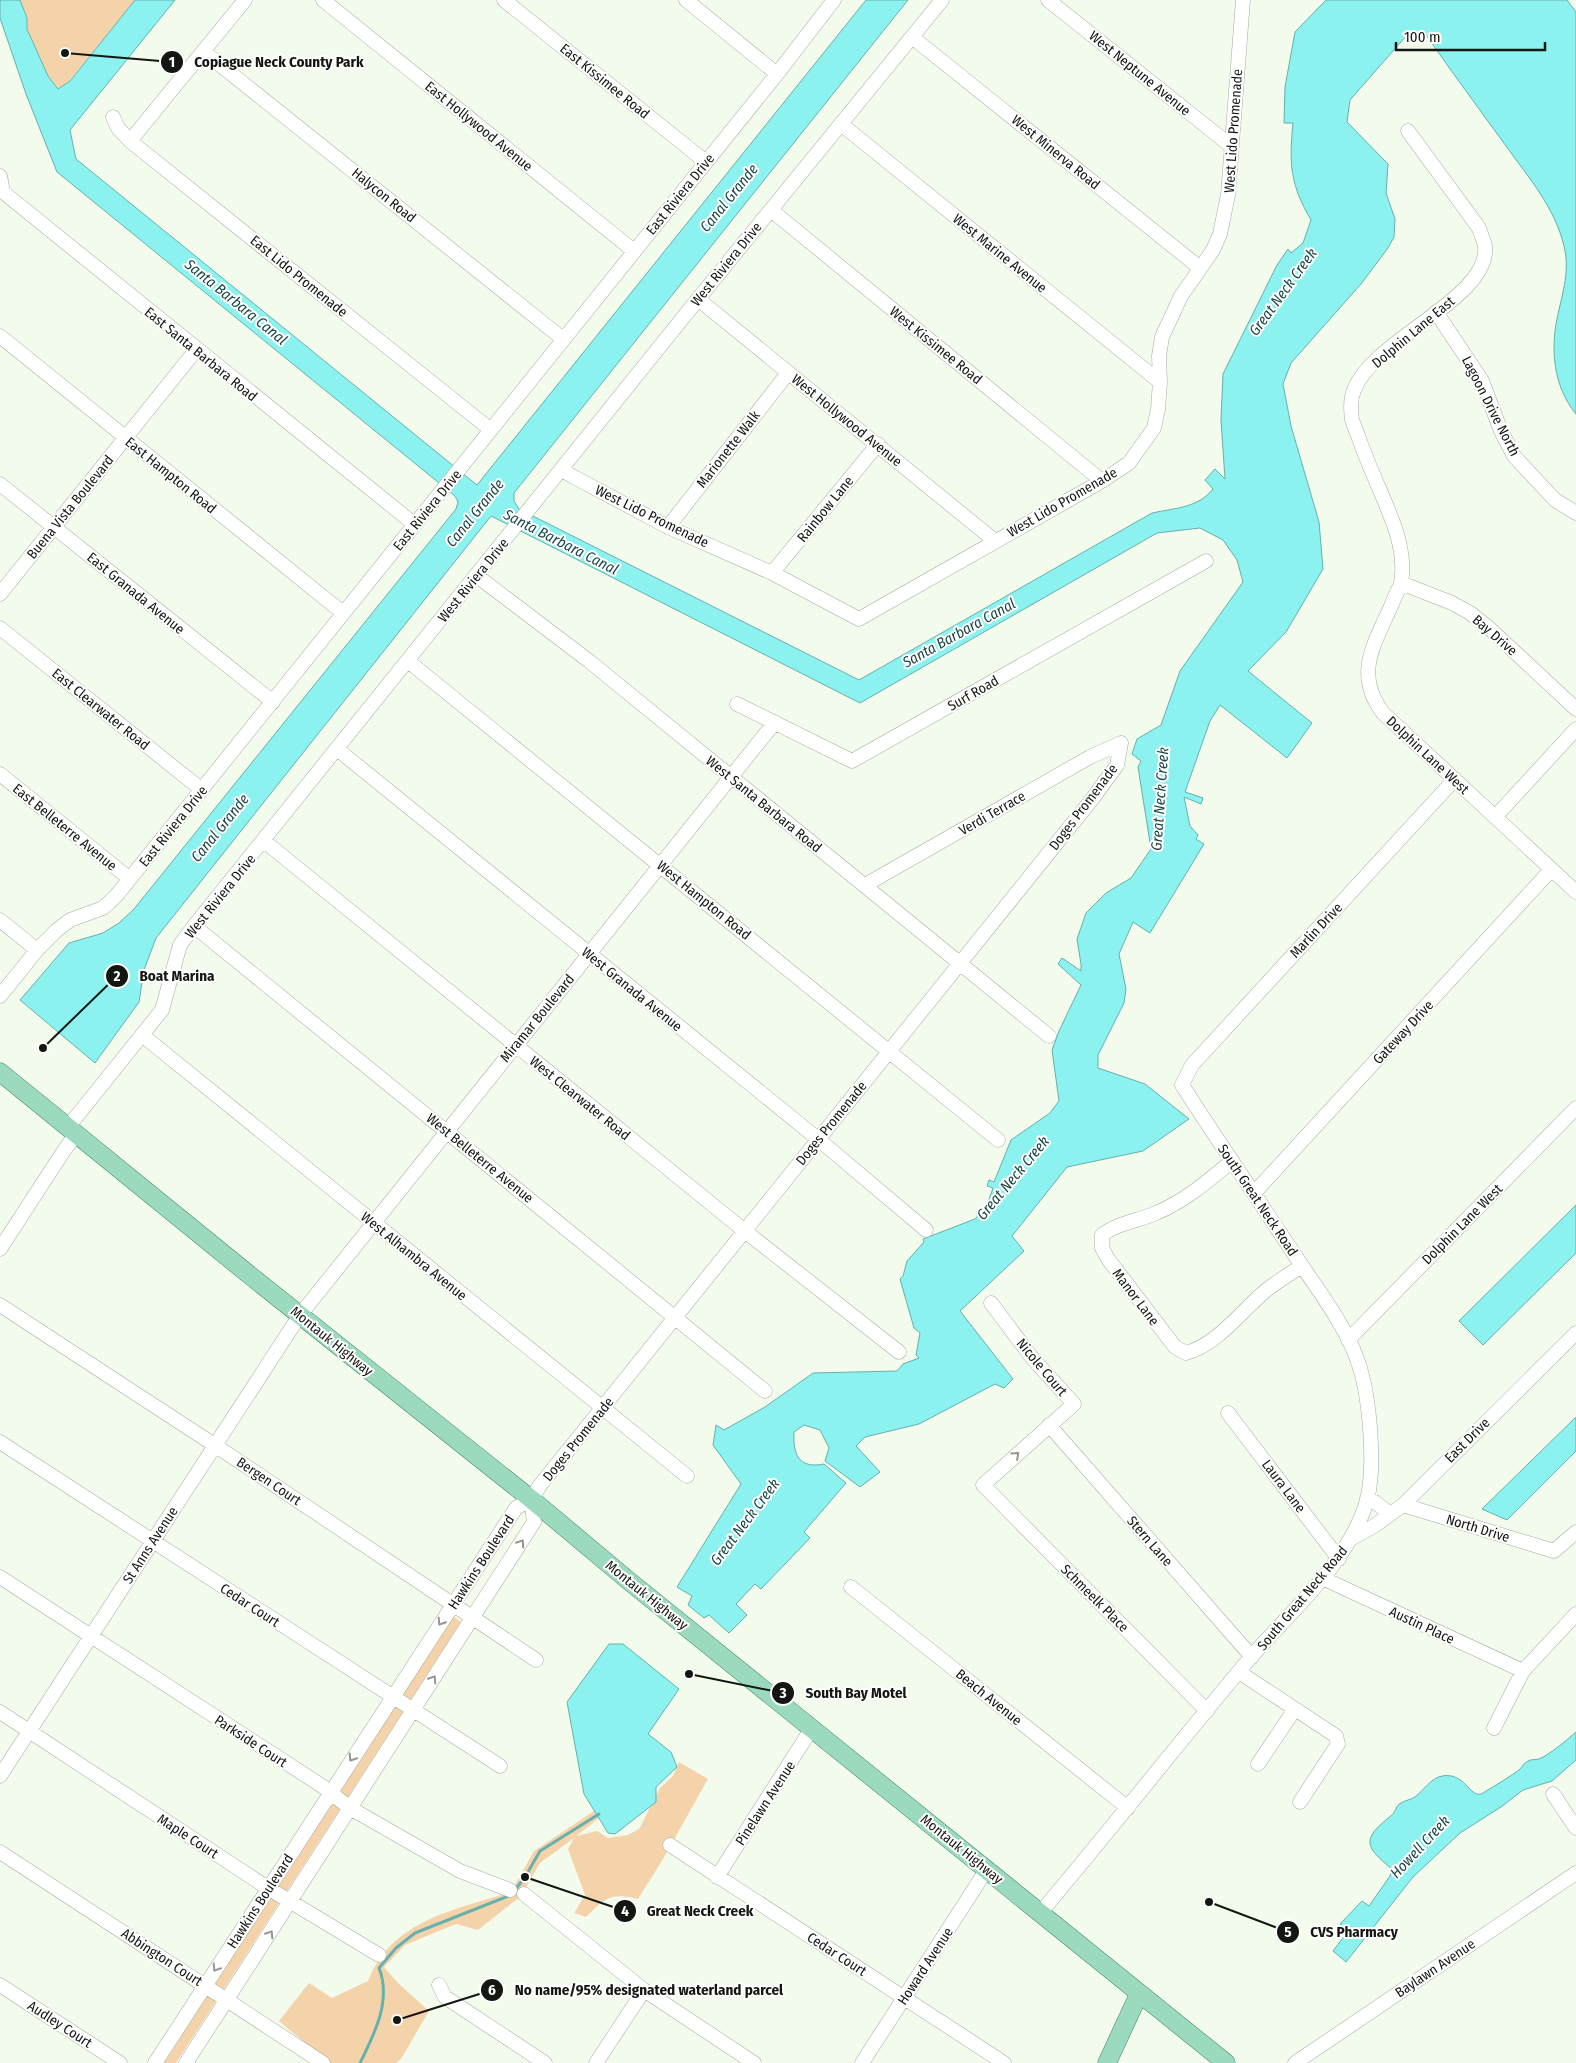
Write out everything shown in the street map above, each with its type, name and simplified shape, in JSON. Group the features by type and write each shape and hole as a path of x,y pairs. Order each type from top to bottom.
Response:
{"main road":[{"name":"Montauk Highway","path":"0,1072 1042,1912 1139,1994 1226,2063"},
{"path":"1106,2063 1139,1994"}],"street":[{"path":"130,141 245,0"},
{"name":"East Hollywood Avenue","path":"323,0 634,251"},
{"name":"East Kissimee Road","path":"504,0 706,162"},
{"path":"686,0 777,74"},
{"name":"East Riviera Drive","path":"0,996 37,950 57,930 70,920 103,908 130,879 777,74 834,0"},
{"name":"West Riviera Drive","path":"0,1249 65,1149 72,1130 162,1010 180,945 194,926 698,299 942,0"},
{"name":"West Neptune Avenue","path":"1048,0 1231,146"},
{"path":"1230,0 1242,5"},
{"name":"West Lido Promenade","path":"562,470 668,526 772,573 859,619 1102,481 1129,463 1144,445 1154,428 1160,382 1159,356 1162,337 1180,296 1213,250 1220,234 1228,195 1242,5"},
{"name":"West Minerva Road","path":"912,37 1200,268"},
{"name":"Halycon Road","path":"204,52 563,339"},
{"name":"East Lido Promenade","path":"113,117 118,128 130,141 491,430"},
{"name":"West Marine Avenue","path":"841,124 1160,382"},
{"name":"Dolphin Lane East","path":"1401,583 1401,550 1394,523 1352,420 1350,405 1354,390 1362,375 1395,343 1465,289 1477,277 1483,263 1485,247 1479,228 1408,131"},
{"name":"East Santa Barbara Road","path":"0,176 1,192 414,524"},
{"name":"West Kissimee Road","path":"771,210 1102,481"},
{"name":"West Hollywood Avenue","path":"698,299 995,541"},
{"name":"Lagoon Drive North","path":"1436,312 1482,381 1501,431 1514,456 1555,500 1576,513"},
{"name":"East Hampton Road","path":"0,336 344,613"},
{"name":"Buena Vista Boulevard","path":"0,594 196,350"},
{"name":"Marionette Walk","path":"668,526 788,373"},
{"name":"Rainbow Lane","path":"772,573 878,444"},
{"name":"East Granada Avenue","path":"0,484 273,702"},
{"name":"Surf Road","path":"737,704 852,761 1206,560"},
{"name":"West Santa Barbara Road","path":"477,576 589,661 1049,1036"},
{"name":"Bay Drive","path":"1401,583 1452,603 1470,613 1489,628 1576,709"},
{"name":"Dolphin Lane West","path":"1401,583 1372,648 1368,665 1368,682 1373,700 1383,713 1576,892"},
{"name":"East Clearwater Road","path":"0,628 202,790"},
{"name":"West Hampton Road","path":"408,661 998,1140"},
{"name":"Miramar Boulevard","path":"300,1315 775,722"},
{"path":"1495,817 1576,729"},
{"name":"Verdi Terrace","path":"865,885 1090,757 1121,743"},
{"name":"Doges Promenade","path":"531,1500 541,1484 746,1232 1104,783 1117,765 1121,743"},
{"name":"West Granada Avenue","path":"337,750 818,1140 926,1230"},
{"name":"East Belleterre Avenue","path":"0,774 130,879"},
{"name":"Marlin Drive","path":"1182,1085 1192,1065 1455,779"},
{"name":"West Clearwater Road","path":"264,841 746,1232 899,1352"},
{"name":"Gateway Drive","path":"1254,1193 1551,870"},
{"path":"0,920 37,950"},
{"name":"West Belleterre Avenue","path":"194,926 765,1391"},
{"name":"West Alhambra Avenue","path":"142,1035 373,1224 687,1476"},
{"name":"South Great Neck Road","path":"1042,1912 1239,1672 1339,1559 1352,1538 1367,1500 1371,1447 1369,1411 1357,1358 1348,1340 1302,1266 1182,1085"},
{"name":"Dolphin Lane West","path":"1348,1340 1576,1108"},
{"name":"Manor Lane","path":"1232,1162 1178,1202 1156,1213 1111,1228 1102,1235 1102,1248 1108,1259 1170,1341 1175,1347 1186,1354 1198,1350 1209,1343 1265,1291 1302,1266"},
{"name":"Nicole Court","path":"991,1303 1033,1359 1074,1404 1049,1425"},
{"name":"Bergen Court","path":"0,1305 216,1446 536,1660"},
{"name":"St Anns Avenue","path":"0,1776 300,1315"},
{"name":"East Drive","path":"1352,1538 1374,1526 1403,1504 1576,1333"},
{"name":"Laura Lane","path":"1228,1412 1339,1559"},
{"name":"Stern Lane","path":"1049,1425 1252,1657"},
{"name":"Schmeelk Place","path":"1049,1425 984,1485 1207,1711"},
{"name":"Cedar Court","path":"0,1442 500,1766"},
{"name":"Hawkins Boulevard","path":"155,2063 391,1697 516,1508 531,1500 534,1522 186,2063"},
{"path":"1367,1500 1375,1502 1390,1514"},
{"name":"North Drive","path":"1403,1504 1554,1551 1576,1532"},
{"name":"Parkside Court","path":"0,1577 330,1792 350,1808 460,1871 510,1890"},
{"name":"Austin Place","path":"1322,1578 1523,1671"},
{"name":"Beach Avenue","path":"850,1587 1128,1808"},
{"path":"1494,1728 1523,1671 1574,1616"},
{"path":"1239,1672 1336,1736 1338,1744 1300,1802"},
{"path":"1258,1764 1295,1709"},
{"name":"Maple Court","path":"0,1712 268,1888 379,1955"},
{"name":"Pinelawn Avenue","path":"717,1877 812,1728"},
{"path":"1553,1794 1576,1828"},
{"name":"Cedar Court","path":"670,1845 1004,2063"},
{"name":"Abbington Court","path":"0,1852 323,2063"},
{"name":"Howard Avenue","path":"862,2063 987,1869"},
{"name":"Baylawn Avenue","path":"1295,2063 1576,1873"},
{"path":"524,1894 644,1990 754,2063"},
{"name":"Audley Court","path":"0,1985 120,2063"},
{"path":"439,1985 445,1997 545,2063"},
{"path":"596,2063 644,1990"}],"shaded area":[{"path":"20,0 135,0 69,81 58,89 48,76 27,29 26,18"},
{"path":"453,1616 461,1622 176,2063 164,2063"},
{"path":"679,1762 708,1779 638,1899 621,1896 609,1898 598,1905 586,1917 574,1913 585,1895 568,1849 574,1838 540,1863 521,1896 478,1930 456,1924 405,1945 384,1967 398,1983 429,2011 401,2059 396,2063 329,2063 279,2021 309,1983 332,1998 368,1981 379,1960 393,1944 409,1931 447,1912 511,1892 534,1851 594,1811 599,1818 576,1836 597,1831 608,1838 628,1835 639,1829 660,1788 673,1776"}],"water":[{"path":"0,0 20,0 27,18 27,29 48,76 58,89 70,81 135,0 175,0 70,130 76,159 477,485 866,0 908,0 514,493 514,501 519,509 859,680 1152,513 1193,504 1200,500 1213,489 1205,480 1215,469 1225,479 1221,420 1223,374 1277,265 1288,249 1291,253 1303,243 1311,220 1295,184 1291,162 1293,123 1284,123 1285,87 1295,32 1326,0 1567,0 1576,12 1576,414 1562,391 1555,366 1554,340 1565,280 1566,264 1566,255 1560,232 1548,206 1532,182 1426,35 1407,35 1350,100 1347,122 1388,164 1386,193 1395,219 1394,237 1361,284 1291,363 1283,384 1291,426 1319,522 1323,569 1286,632 1248,671 1312,723 1287,758 1220,705 1210,721 1185,792 1203,798 1201,804 1184,797 1190,826 1198,835 1196,839 1204,844 1150,933 1133,922 1119,954 1126,989 1124,1003 1098,1055 1098,1068 1145,1084 1189,1119 1143,1151 1067,1167 1012,1236 1024,1251 960,1311 1013,1379 1004,1388 995,1384 919,1424 865,1437 856,1446 880,1472 860,1487 825,1461 829,1448 820,1430 804,1425 794,1432 796,1453 803,1462 815,1465 824,1464 846,1483 804,1532 810,1538 761,1589 755,1584 736,1604 747,1615 729,1633 709,1615 704,1618 688,1605 692,1596 677,1587 741,1484 713,1445 716,1425 724,1430 765,1407 813,1373 897,1371 903,1364 919,1358 916,1355 920,1333 914,1328 900,1279 903,1276 907,1261 924,1242 923,1239 975,1219 987,1205 993,1188 987,1186 989,1180 994,1182 1011,1140 1050,1113 1059,1101 1052,1050 1081,985 1058,964 1062,958 1081,971 1077,939 1086,913 1106,893 1131,878 1151,849 1138,767 1141,761 1132,754 1137,739 1161,725 1180,671 1243,582 1237,560 1223,540 1200,528 1157,533 860,703 491,516 156,938 144,970 139,1002 95,1063 20,1000 69,943 103,933 119,923 134,909 456,509 458,502 455,496 57,172 26,94 0,18"},
{"path":"1576,1205 1576,1253 1483,1345 1459,1321"},
{"path":"1576,1417 1576,1451 1507,1520 1482,1509"},
{"path":"609,1644 623,1644 679,1689 648,1734 671,1752 677,1767 656,1787 656,1802 615,1834 608,1833 584,1794 567,1702"},
{"name":"Howell Creek","path":"1576,1732 1576,1760 1552,1781 1523,1790 1501,1807 1460,1833 1413,1877 1346,1962 1333,1951 1349,1930 1340,1924 1362,1901 1369,1906 1390,1876 1392,1869 1375,1854 1370,1842 1371,1836 1392,1815 1399,1804 1415,1797 1431,1782 1442,1776 1456,1778 1473,1792 1481,1794 1520,1769 1530,1760 1539,1759 1548,1754"}],"waterway":[{"name":"Great Neck Creek","path":"515,1890 540,1851 599,1814"},
{"name":"Great Neck Creek","path":"360,2063 380,2017 383,1992 379,1968 396,1948 415,1933 511,1895"}],"place":[{"name":"Copiague Neck County Park","path":"65,53"},
{"name":"Boat Marina","path":"43,1048"},
{"name":"South Bay Motel","path":"689,1674"},
{"name":"Great Neck Creek","path":"525,1877"},
{"name":"CVS Pharmacy","path":"1209,1902"},
{"name":"No name/95% designated waterland parcel","path":"397,2020"}],"water label":[{"name":"Canal Grande","path":"729,198"},
{"name":"Santa Barbara Canal","path":"236,302"},
{"name":"Canal Grande","path":"475,513"},
{"name":"Santa Barbara Canal","path":"561,542"},
{"name":"Santa Barbara Canal","path":"959,633"},
{"name":"Canal Grande","path":"220,828"}]}
